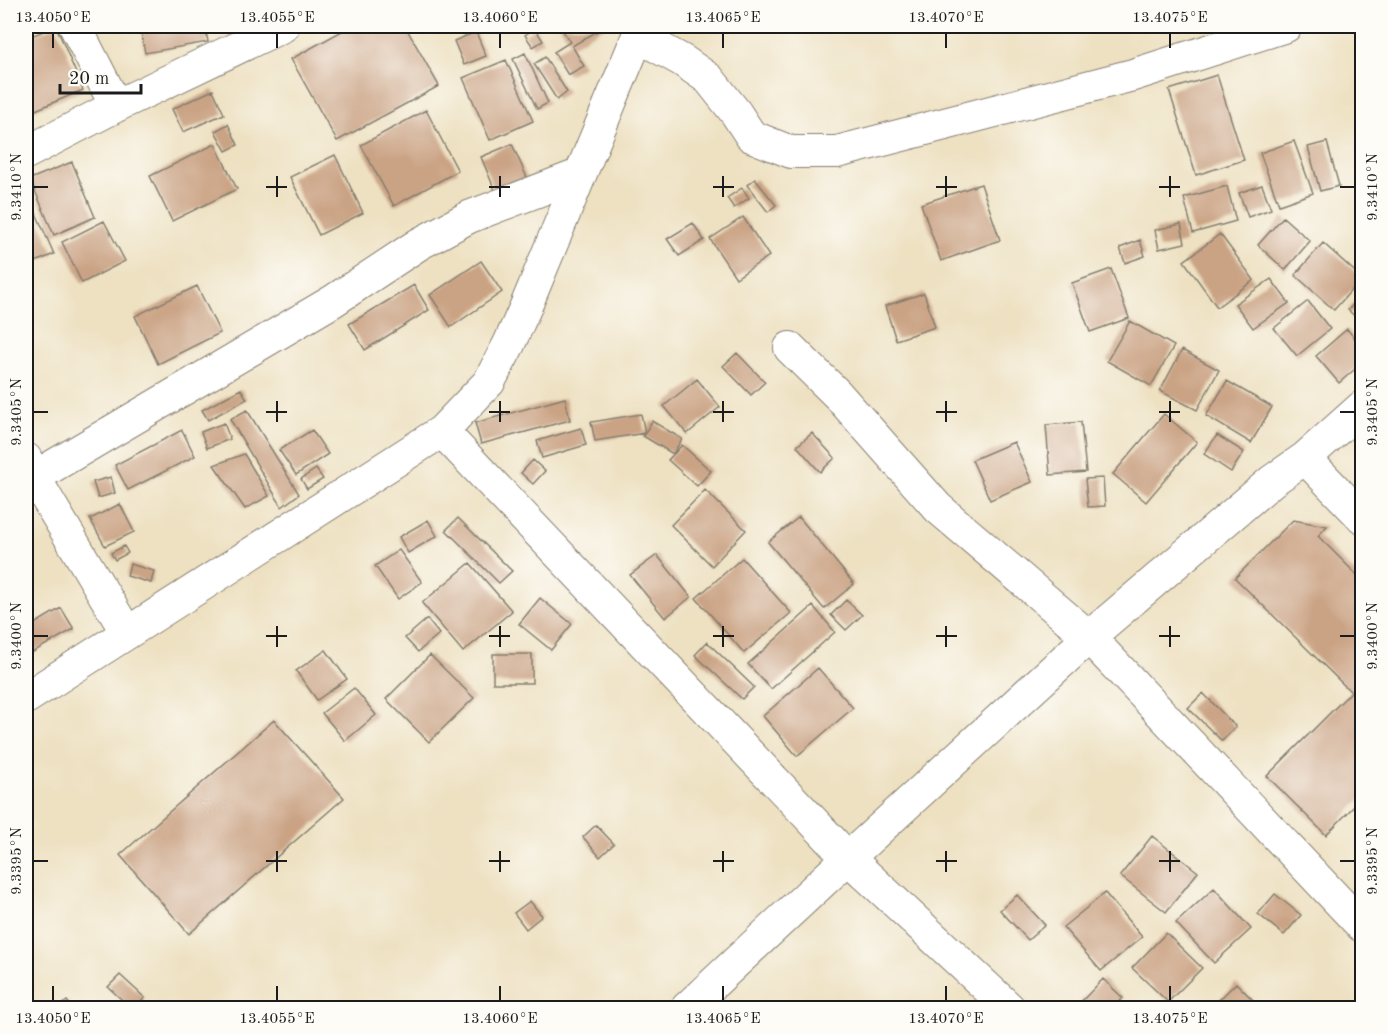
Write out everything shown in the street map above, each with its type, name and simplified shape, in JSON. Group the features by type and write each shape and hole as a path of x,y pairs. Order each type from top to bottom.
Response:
{"street":[{"path":"75,26 116,106"},
{"path":"26,153 116,106 283,26"},
{"path":"26,698 442,431 489,382 526,306 640,31 709,79 751,136 791,152 837,152 1133,75 1286,26"},
{"path":"127,633 28,472 333,301 419,244 469,217 579,175"},
{"path":"790,348 837,394 938,508 1089,637 1362,926"},
{"path":"687,1008 1089,637 1272,481 1305,458 1362,408"},
{"path":"442,431 848,858 1009,1008"},
{"path":"1305,458 1362,518"}],"building":[{"path":"56,26 83,90 26,114 26,38"},
{"path":"140,26 205,26 208,42 145,53"},
{"path":"224,26 243,26 227,32"},
{"path":"351,26 405,26 439,86 337,141 291,59"},
{"path":"560,26 606,26 572,46 584,66 568,75 554,52 570,42"},
{"path":"535,28 543,41 533,47 525,35"},
{"path":"476,32 486,56 464,65 454,41"},
{"path":"525,53 548,103 537,109 513,59"},
{"path":"545,57 567,92 557,100 534,64"},
{"path":"506,60 533,121 490,140 463,78"},
{"path":"1217,75 1244,160 1196,175 1169,90"},
{"path":"213,90 224,114 183,132 172,109"},
{"path":"426,110 458,171 394,206 361,145"},
{"path":"228,124 238,145 226,151 215,131"},
{"path":"1294,141 1313,193 1279,205 1260,153"},
{"path":"1327,142 1339,186 1320,191 1308,147"},
{"path":"215,144 237,189 172,221 150,176"},
{"path":"512,144 529,182 497,195 481,157"},
{"path":"335,155 363,213 319,235 290,177"},
{"path":"72,162 95,217 54,235 30,179"},
{"path":"755,179 776,205 768,212 747,185"},
{"path":"981,184 1000,240 941,261 921,204"},
{"path":"1262,185 1271,209 1248,217 1239,193"},
{"path":"1227,186 1236,221 1193,233 1184,198"},
{"path":"742,188 749,198 734,208 727,198"},
{"path":"28,195 54,254 26,266 26,196"},
{"path":"743,217 769,256 736,278 710,239"},
{"path":"1283,217 1310,241 1285,270 1258,245"},
{"path":"104,221 125,261 82,283 62,242"},
{"path":"693,223 704,240 679,256 667,239"},
{"path":"1181,224 1185,243 1159,249 1155,230"},
{"path":"1220,234 1254,280 1217,307 1184,261"},
{"path":"1140,240 1145,256 1125,263 1120,248"},
{"path":"1323,243 1362,278 1334,310 1295,275"},
{"path":"481,261 502,292 451,327 430,295"},
{"path":"1111,269 1129,318 1090,332 1072,283"},
{"path":"1271,279 1289,303 1253,328 1235,304"},
{"path":"414,285 429,310 365,350 349,324"},
{"path":"197,286 220,333 158,364 135,316"},
{"path":"924,293 935,327 896,340 885,306"},
{"path":"1362,295 1362,323 1348,310"},
{"path":"1308,301 1330,329 1297,356 1274,328"},
{"path":"1130,321 1174,346 1151,386 1107,361"},
{"path":"1347,329 1362,347 1362,363 1339,383 1316,356"},
{"path":"1182,350 1219,370 1197,410 1160,391"},
{"path":"737,353 765,382 751,395 723,366"},
{"path":"697,379 720,407 687,434 664,406"},
{"path":"1227,381 1272,407 1251,443 1206,416"},
{"path":"241,389 247,399 208,420 202,410"},
{"path":"565,398 570,420 481,444 475,423"},
{"path":"247,410 299,494 282,507 230,419"},
{"path":"641,414 645,433 595,441 591,422"},
{"path":"1164,414 1197,442 1146,502 1113,474"},
{"path":"652,421 682,439 673,454 643,436"},
{"path":"1081,422 1086,472 1050,475 1046,425"},
{"path":"224,423 230,439 207,448 201,432"},
{"path":"581,428 586,445 542,458 537,441"},
{"path":"182,430 195,456 128,490 115,465"},
{"path":"312,430 328,454 296,475 279,450"},
{"path":"812,433 835,458 820,472 797,446"},
{"path":"1217,435 1244,452 1231,472 1204,454"},
{"path":"1014,442 1032,482 990,500 972,460"},
{"path":"682,445 711,471 697,486 668,460"},
{"path":"244,454 269,496 245,509 214,465"},
{"path":"533,460 545,471 533,484 521,473"},
{"path":"316,469 323,479 307,489 301,479"},
{"path":"111,477 115,493 98,498 93,482"},
{"path":"1103,478 1105,506 1088,507 1085,479"},
{"path":"705,490 746,530 712,566 671,525"},
{"path":"120,504 134,532 105,546 90,519"},
{"path":"799,517 854,584 824,609 768,542"},
{"path":"458,518 512,571 499,583 446,530"},
{"path":"428,520 437,536 408,553 399,537"},
{"path":"1293,520 1327,526 1318,536 1362,580 1362,798 1326,835 1267,776 1351,692 1235,578"},
{"path":"124,546 128,553 115,560 111,553"},
{"path":"399,550 422,582 398,599 375,566"},
{"path":"657,555 691,597 665,618 630,575"},
{"path":"742,558 791,613 744,653 696,598"},
{"path":"470,563 512,611 463,652 422,603"},
{"path":"130,564 154,571 151,583 127,576"},
{"path":"540,598 572,624 551,650 519,624"},
{"path":"846,600 862,615 846,630 831,615"},
{"path":"813,606 835,632 771,689 748,664"},
{"path":"61,608 74,629 26,656 26,629"},
{"path":"427,619 439,634 418,652 405,638"},
{"path":"707,642 754,687 742,699 695,655"},
{"path":"326,650 347,679 317,700 296,671"},
{"path":"493,654 532,654 532,683 493,683"},
{"path":"430,655 474,698 429,742 386,699"},
{"path":"818,668 853,708 797,756 763,716"},
{"path":"354,688 376,715 345,741 322,713"},
{"path":"1203,693 1236,727 1222,741 1188,708"},
{"path":"274,720 344,798 189,934 120,855"},
{"path":"596,825 614,844 600,857 583,837"},
{"path":"1152,836 1198,872 1166,912 1120,876"},
{"path":"1214,888 1251,929 1214,963 1176,923"},
{"path":"1105,893 1142,937 1101,971 1063,927"},
{"path":"1275,894 1301,915 1284,935 1258,914"},
{"path":"1017,895 1045,925 1028,940 1000,910"},
{"path":"530,901 542,916 526,929 514,913"},
{"path":"1166,933 1202,968 1168,1002 1132,968"},
{"path":"120,975 145,998 134,1008 131,1008 108,987"},
{"path":"1103,979 1123,998 1113,1008 1075,1008"},
{"path":"1236,983 1259,1006 1257,1008 1211,1008"},
{"path":"67,1001 72,1008 57,1008"}]}
